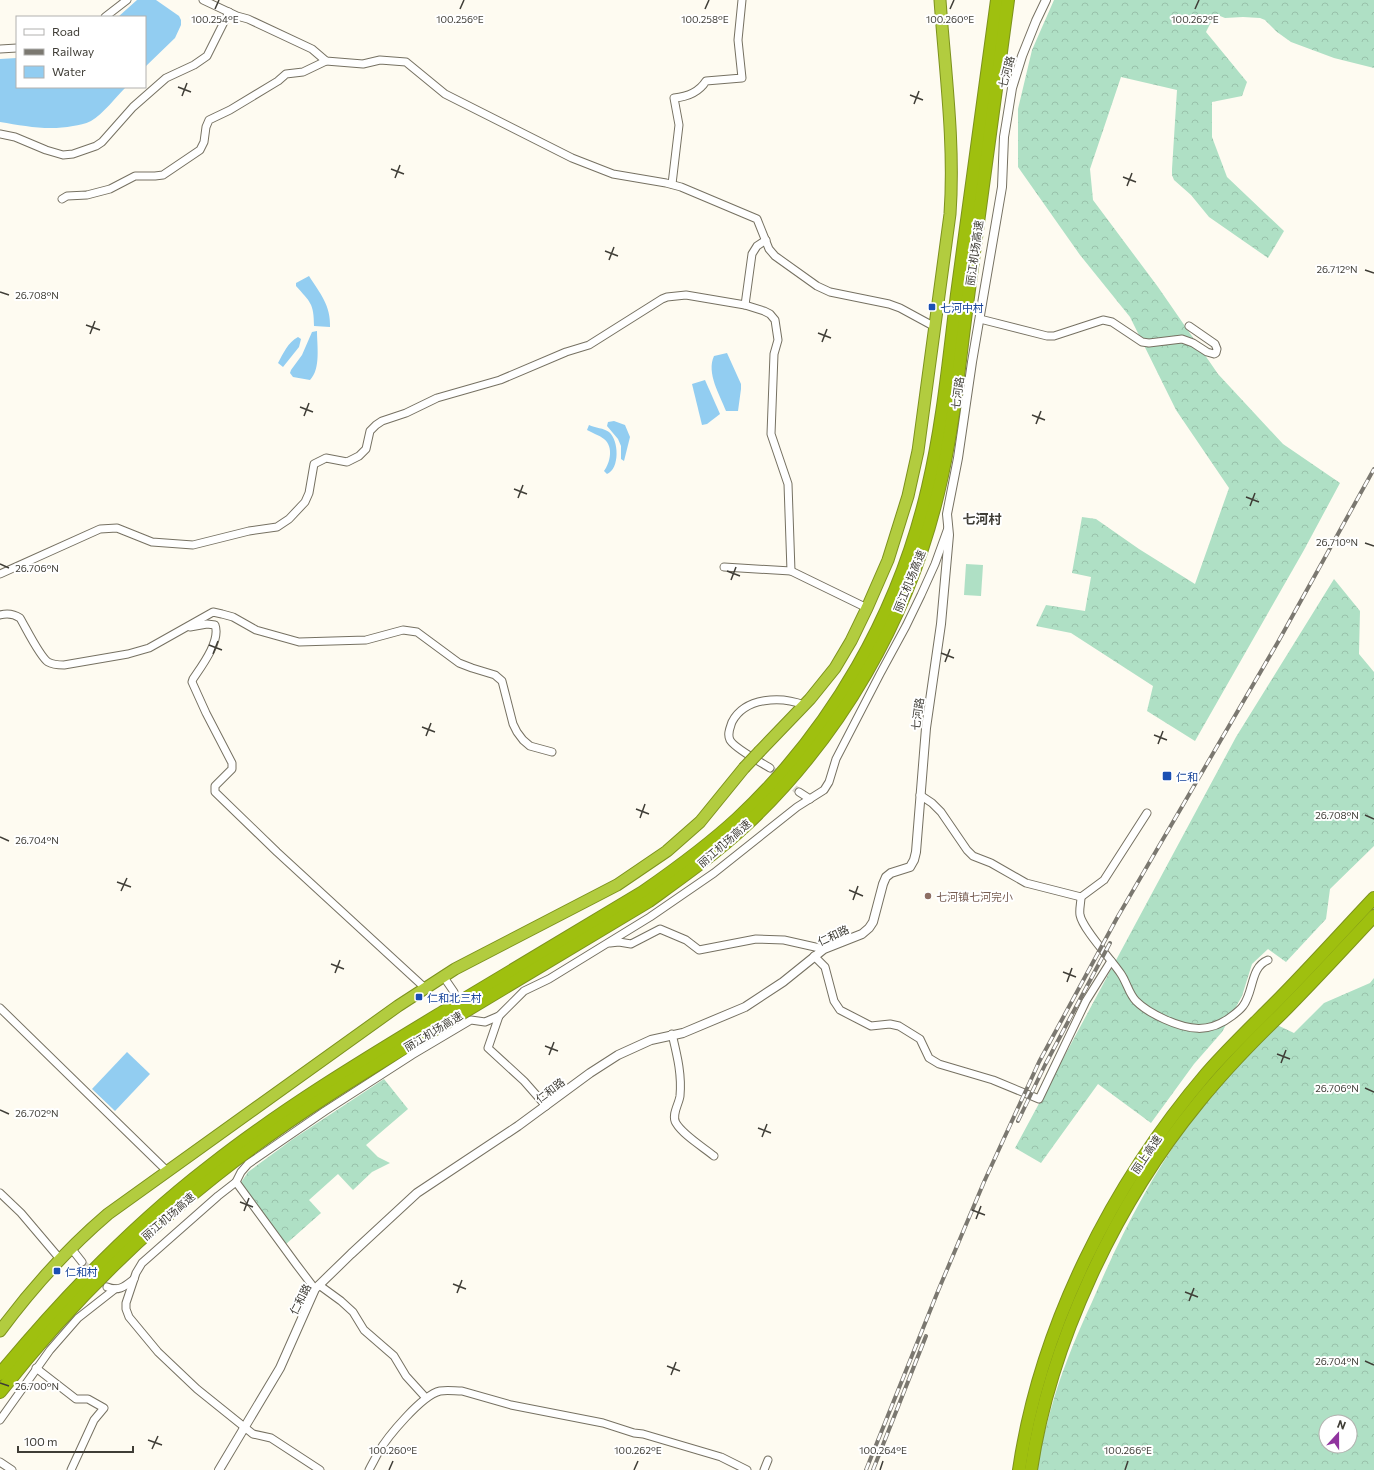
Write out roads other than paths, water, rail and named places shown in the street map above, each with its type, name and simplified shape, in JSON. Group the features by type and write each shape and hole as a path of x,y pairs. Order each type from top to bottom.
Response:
{"highway":[{"path":"0,1331 31,1291 60,1259 108,1214 443,976 617,885 667,851 700,822 744,768 804,706 835,668 851,641 888,560 908,496 922,429 950,214 952,174 940,0"},
{"name":"丽江机场高速","path":"0,1374 44,1323 94,1269 166,1202 209,1167 252,1135 347,1071 643,892 708,844 739,817 781,773 814,732 851,678 890,603 908,558 928,490 942,413 997,0"},
{"name":"丽江机场高速","path":"0,1392 34,1350 91,1287 156,1226 216,1176 258,1144 353,1080 649,901 715,852 746,825 795,775 823,739 860,683 900,607 924,543 938,492 953,414 1008,0"},
{"name":"丽上高速","path":"1019,1470 1028,1453 1066,1338 1088,1283 1114,1229 1144,1177 1188,1116 1276,1010 1374,898"},
{"name":"丽上高速","path":"1276,1010 1374,916"},
{"name":"丽上高速","path":"1028,1453 1031,1470"}],"street":[{"path":"106,16 127,0"},
{"path":"203,0 312,49 326,61"},
{"path":"672,184 679,125 674,98 683,97 702,87 706,82 742,78 738,40 742,0"},
{"name":"七河路","path":"920,795 926,728 942,617 949,535 947,514 958,458 972,362 1002,187 1004,137 1012,88 1026,43 1046,0"},
{"path":"0,134 15,137 46,150 63,155 73,154 96,146 102,142 133,107 166,78 194,65 207,56 228,12"},
{"path":"0,49 16,48"},
{"path":"62,199 67,196 87,195 103,191 135,176 163,175 200,150 204,142 206,127 210,120 278,81 286,74 303,72 326,61 363,64 380,60 406,62 445,94 572,158 613,174 672,184 700,194 738,212 757,219 771,252 779,260 823,290 889,304 900,308 935,327"},
{"path":"745,305 752,254 757,246 766,240"},
{"path":"0,574 100,528 117,528 152,542 193,545 249,531 277,528 289,520 305,502 311,487 314,464 326,458 347,462 359,456 366,449 370,431 382,421 406,413 437,398 500,380 566,352 589,345 667,297 686,294 745,305 770,314 776,323 778,340 774,354 771,434 788,484 791,571"},
{"path":"980,319 1047,336 1054,336 1103,320 1112,322 1142,342 1149,343 1182,339 1193,343 1207,352 1214,354 1216,353 1217,349 1215,344 1189,326"},
{"path":"320,1470 271,1438 255,1435 245,1428 192,1384 158,1352 129,1317 126,1303 139,1268 147,1258 236,1182 241,1172 248,1164 412,1055 471,1020 485,1022 499,1016 524,992 549,979 684,895 738,855 797,807 824,790 827,786 839,754 921,595 935,564 948,526"},
{"path":"724,567 791,571 867,608"},
{"path":"0,615 14,615 20,618 43,657 50,663 57,665 128,654 149,648 215,612 234,618 256,630 299,642 366,640 403,630 417,632 459,663 495,675 502,681 513,724 517,732 530,746 552,752"},
{"path":"184,628 207,624 214,625 216,627 216,635 210,654 192,682 232,763 232,769 215,786 215,792 271,847 425,988"},
{"path":"770,768 732,744 729,734 732,724 742,711 759,702 782,700 804,706"},
{"path":"799,792 810,799"},
{"path":"920,795 942,812 967,850 974,856 991,863 1026,883 1081,897"},
{"name":"仁和路","path":"219,1470 280,1368 317,1287 351,1254 417,1193 546,1106 590,1073 618,1055 651,1040 672,1034 683,1033 745,1007 783,982 824,949 866,931 873,922 886,877 891,873 910,867 912,863 916,852 920,795"},
{"path":"1148,813 1104,880 1081,897 1080,911 1084,926 1127,983 1133,997 1150,1013 1178,1025 1202,1028 1221,1023 1242,1007 1248,996 1259,966 1268,960"},
{"path":"610,942 631,944 660,929 686,940 699,950 756,939 784,940 824,949"},
{"path":"814,956 825,967 834,1000 840,1010 871,1026 890,1024 899,1026 920,1039 929,1058 939,1064 993,1080 1039,1099 1086,1001 1111,961"},
{"path":"443,976 454,992"},
{"path":"0,1008 167,1172"},
{"path":"499,1016 488,1048 524,1080 546,1106"},
{"path":"672,1034 681,1073 679,1098 674,1116 676,1123 714,1156"},
{"path":"236,1182 296,1264 317,1287 341,1301 353,1312 364,1330 394,1356 406,1376 426,1398"},
{"path":"0,1193 21,1212 60,1259"},
{"path":"71,1248 82,1262"},
{"path":"0,1420 36,1368 68,1328 78,1318 115,1289 123,1287 134,1279"},
{"path":"107,1287 115,1289"},
{"path":"36,1368 76,1399 88,1399 104,1408 94,1420 71,1470"},
{"path":"369,1470 378,1452 402,1421 426,1398 440,1391 462,1391 528,1409 603,1423 634,1433 643,1434 720,1456 747,1470"},
{"path":"764,1470 768,1460"},
{"path":"0,1462 12,1470"}],"water":[{"path":"137,0 156,0 179,16 181,25 175,38 146,66 146,16 119,16"},
{"path":"16,58 16,88 125,88 100,114 84,124 46,128 0,122 0,59"},
{"path":"309,276 327,306 330,327 314,326 312,307 296,286 296,283"},
{"path":"317,331 318,357 316,370 310,380 293,377 290,373 291,370 302,355 312,332"},
{"path":"298,337 301,339 299,347 283,367 278,363 289,345"},
{"path":"727,353 741,384 738,411 726,411 717,391 713,377 712,363 714,356"},
{"path":"705,380 720,414 707,424 702,425 692,384"},
{"path":"614,421 625,425 630,437 624,461 621,459 621,446 618,439 607,426 608,422"},
{"path":"589,425 609,432 615,441 617,454 616,461 611,471 607,474 604,471 608,464 610,455 609,446 600,436 587,430"},
{"path":"127,1052 150,1074 115,1111 92,1089"}],"tunnel":[{"path":"770,768 799,792"},
{"path":"82,1262 107,1287"}],"railway":[{"path":"866,1470 938,1291 984,1182 1039,1062 1117,918 1278,642 1374,469"},
{"path":"1018,1121 1045,1065 1110,943"},
{"path":"873,1470 926,1336"}],"place":[{"name":"七河中村","path":"932,307"},
{"name":"仁和","path":"1167,776"},
{"name":"七河镇七河完小","path":"928,896"},
{"name":"仁和北三村","path":"419,997"},
{"name":"仁和村","path":"57,1271"}],"district":[{"name":"七河村","path":"982,519"}]}
